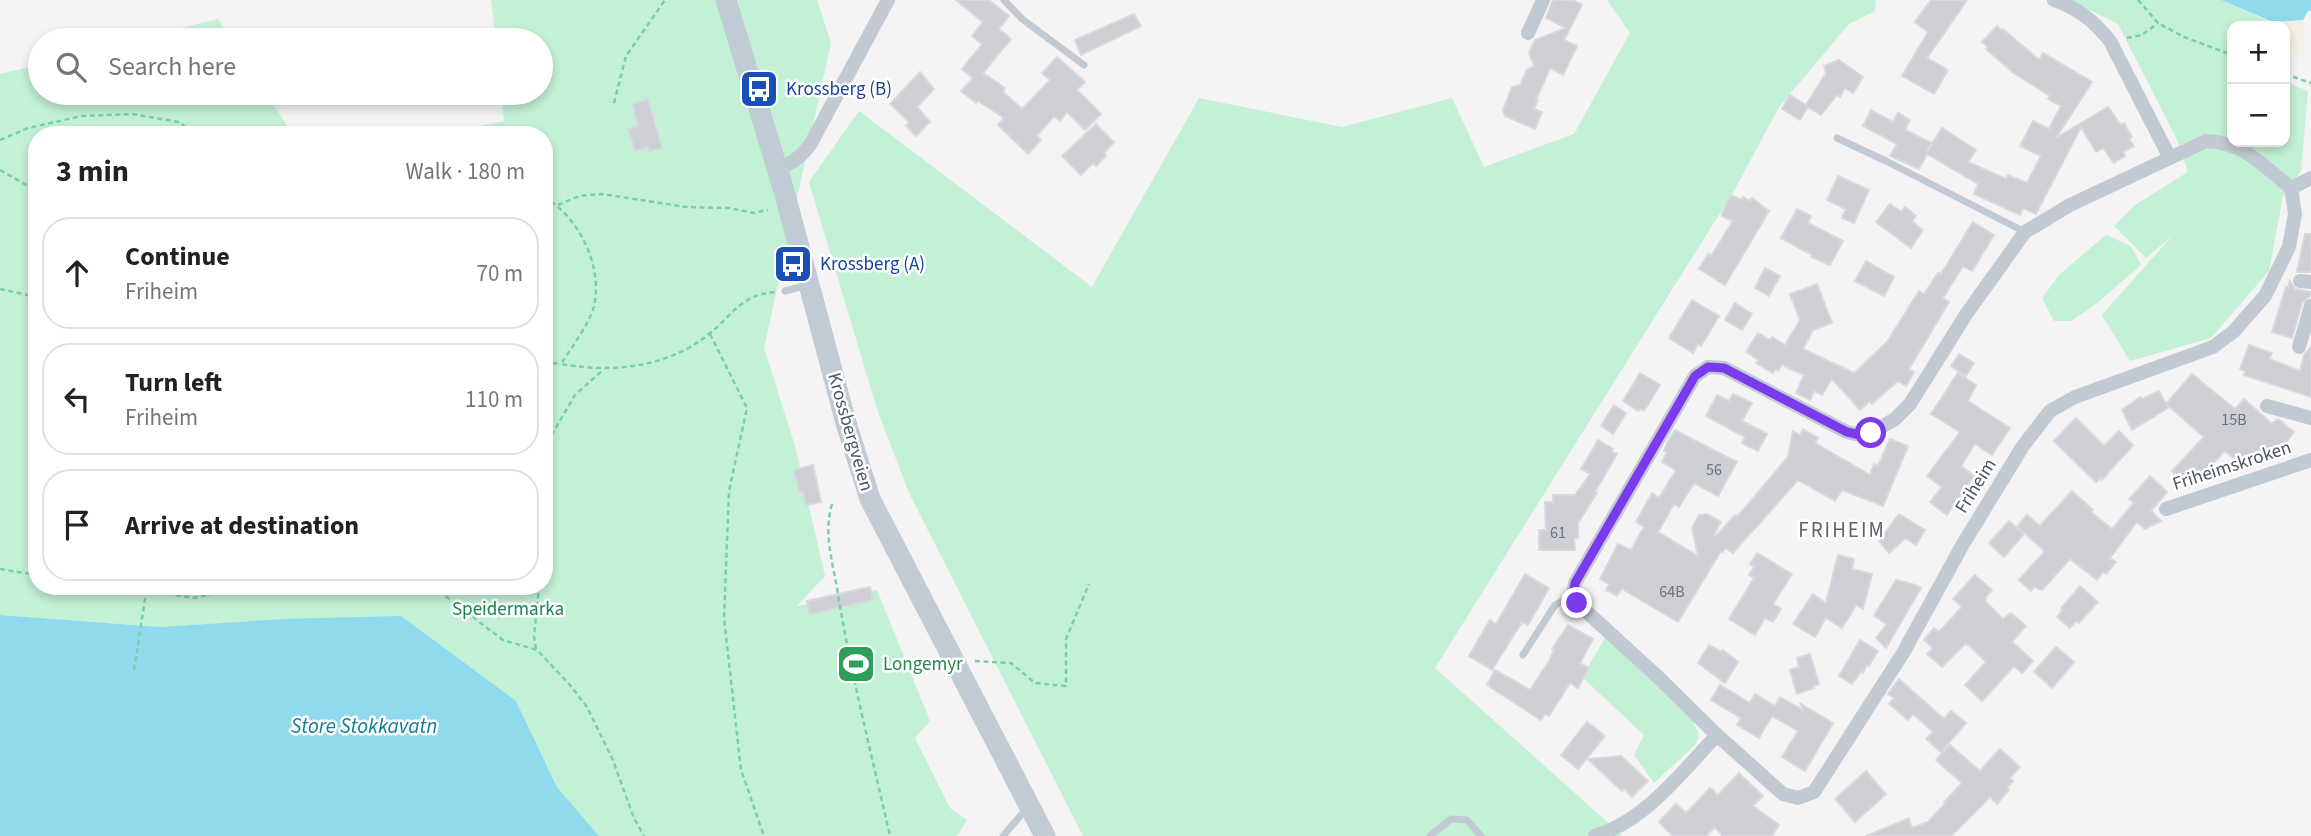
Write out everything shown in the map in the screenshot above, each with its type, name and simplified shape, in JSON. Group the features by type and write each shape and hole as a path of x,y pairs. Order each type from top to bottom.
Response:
{"street":[{"name":"Krossbergveien","path":"726,0 777,169 846,424 870,499 967,665 1045,836"},
{"path":"777,169 801,157 810,145 888,0"},
{"path":"1528,33 1543,0"},
{"path":"2053,0 2082,13 2097,25 2110,41 2170,158"},
{"path":"1573,595 1575,583 1695,376 1708,367 1724,368 1847,432 1860,435 1871,433 1895,419 1910,404 1967,313 2025,232 2070,205 2206,141 2225,142 2242,149 2291,188 2311,178"},
{"name":"Friheim","path":"1573,595 1577,603 1783,794 1798,798 1814,792 1903,653 1963,544 2023,446 2050,411 2076,397 2213,347 2233,332 2265,296 2288,247 2294,214 2291,188"},
{"path":"2299,347 2311,306"},
{"name":"Friheimskroken","path":"2267,406 2311,418"},
{"name":"Friheimskroken","path":"2166,509 2311,460"},
{"path":"1595,836 1623,826 1639,814 1717,735"}],"lane":[{"path":"1004,0 1022,19 1084,65"},
{"path":"1837,138 2025,232"},
{"path":"785,291 808,285"},
{"path":"1523,655 1555,604 1573,595"},
{"path":"1003,836 1030,804"},
{"path":"1430,836 1451,819 1467,820 1481,836"}],"path":[{"path":"614,103 626,56 665,0"},
{"path":"2138,0 2158,23 2184,37 2227,53"},
{"path":"2110,41 2142,35 2158,23"},
{"path":"2290,76 2311,83"},
{"path":"37,126 82,116 132,114 179,122 185,126"},
{"path":"0,140 28,128"},
{"path":"0,170 28,186"},
{"path":"558,205 579,196 602,194 686,207 729,208 754,213 773,209"},
{"path":"553,202 558,205 584,242 592,259 596,283 594,308 561,364"},
{"path":"0,289 28,296"},
{"path":"553,363 603,370 636,367 675,354 710,334 742,301 763,293 785,291"},
{"path":"710,334 747,408 729,491 724,618 741,770 764,836"},
{"path":"553,431 575,395 603,370"},
{"path":"832,504 827,522 828,547 842,624 890,836"},
{"path":"0,569 28,574"},
{"path":"967,665 1012,663 1035,684 1066,686 1066,639 1089,584"},
{"path":"134,670 146,595"},
{"path":"180,595 194,598 207,595"},
{"path":"444,595 503,640 537,650 570,685 587,707 612,758 634,818 644,836"},
{"path":"537,650 534,636 538,595"},
{"path":"967,665 981,673"}],"green space":[{"name":"Speidermarka","path":"491,0 817,0 831,43 764,348 795,446 825,576 797,606 877,590 930,721 915,738 950,808 967,820 957,836 599,836 557,787 516,701 282,619 160,627 0,615 0,74 28,67 28,105 274,105 287,126 28,126 28,595 553,595 553,126 481,126 504,121 502,105 553,105 553,28 494,28"},
{"path":"1607,0 1876,0 1875,11 1849,24 1779,107 1735,189 1435,668 1623,836 1083,836 909,493 877,409 809,182 859,111 1092,287 1199,98 1342,127 1452,98 1484,167 1574,134 1630,33"},
{"path":"2069,0 2221,0 2268,21 2227,21 2227,147 2290,147 2290,83 2308,91 2301,171 2283,196 2269,271 2211,338 2130,361 2102,315 2172,236 2146,258 2114,226 2135,205 2188,172 2177,140 2118,24"},
{"path":"218,19 224,28 182,28"},
{"path":"2106,235 2131,246 2141,265 2096,304 2071,321 2054,321 2042,298 2060,274"},
{"path":"1606,636 1697,721 1694,724 1699,734 1696,744 1654,783 1634,755 1644,735 1582,677"}],"sand":[{"path":"2304,8 2304,57 2296,57 2290,48 2290,21 2269,21 2258,12"}],"water":[{"path":"2221,0 2311,0 2311,11 2308,11 2303,20 2271,21"},
{"name":"Store Stokkavatn","path":"0,615 160,627 282,619 401,616 516,701 557,787 599,836 0,836"}],"building":[{"path":"956,0 989,0 1009,16 999,29 1011,39 983,73 1005,88 1003,92 1022,109 1050,80 1042,73 1057,57 1085,82 1077,90 1101,114 1085,130 1067,112 1060,121 1054,116 1037,136 1041,140 1028,154 998,125 1004,118 978,101 976,103 961,91 973,78 962,69 982,44 972,36 983,22"},
{"path":"1553,0 1573,0 1582,5 1564,40 1577,46 1563,75 1550,68 1536,100 1534,109 1542,112 1535,129 1505,116 1503,110 1512,87 1520,85 1527,70 1534,66 1529,53 1535,40 1566,28 1546,18"},
{"path":"1931,0 1967,0 1927,58 1948,70 1934,94 1902,76 1928,32 1915,22"},
{"path":"1134,14 1141,26 1081,55 1075,40"},
{"path":"1997,26 2039,60 2043,53 2092,82 2056,138 2108,107 2121,125 2124,123 2134,146 2123,152 2125,156 2114,163 2103,148 2096,152 2081,127 2036,214 2023,208 2020,215 1974,194 1978,184 1927,154 1919,169 1890,156 1897,144 1863,126 1871,110 1893,122 1898,113 1910,120 1905,130 1932,143 1927,152 1942,128 1976,150 1968,162 2006,179 2008,175 2027,183 2041,156 2020,146 2033,121 2049,129 2061,106 2012,72 1986,49 1988,47 1982,42"},
{"path":"1839,60 1863,77 1853,93 1845,88 1840,97 1837,95 1821,115 1808,107 1800,120 1782,109 1790,95 1806,105 1826,73 1824,66"},
{"path":"920,72 934,89 917,107 930,122 916,136 906,126 909,122 890,104"},
{"path":"648,99 662,148 649,152 648,147 635,151 628,129 638,126 632,104"},
{"path":"1096,124 1114,142 1096,166 1093,163 1081,175 1062,156"},
{"path":"1838,176 1869,190 1854,223 1842,218 1846,209 1827,200"},
{"path":"1731,195 1742,200 1743,197 1750,201 1752,198 1769,211 1725,285 1699,269 1708,254 1711,256 1733,221 1722,216"},
{"path":"1890,204 1901,212 1905,207 1916,216 1912,221 1923,230 1911,248 1876,222"},
{"path":"1797,209 1811,216 1808,223 1843,241 1830,265 1811,257 1812,255 1781,238"},
{"path":"1973,222 1994,235 1972,271 1963,266 1943,298 1949,302 1909,369 1914,372 1906,386 1898,381 1872,404 1870,401 1860,410 1832,379 1822,395 1814,391 1810,400 1796,393 1804,375 1782,365 1773,373 1756,363 1759,360 1746,352 1758,333 1785,345 1800,320 1790,294 1817,284 1832,323 1813,330 1803,349 1854,373 1887,342 1919,291 1924,294 1938,273 1941,274"},
{"path":"2305,234 2311,234 2311,272 2297,272"},
{"path":"1866,261 1894,277 1884,296 1855,281"},
{"path":"1765,268 1780,276 1769,296 1755,288"},
{"path":"2290,281 2295,289 2311,292 2302,303 2292,338 2272,332"},
{"path":"1692,300 1719,316 1701,346 1698,344 1693,353 1669,338"},
{"path":"1735,303 1752,314 1742,330 1725,320"},
{"path":"2249,345 2272,353 2269,359 2300,371 2304,355 2311,347 2311,397 2244,375 2245,371 2240,369"},
{"path":"1959,354 1974,363 1966,376 1951,366"},
{"path":"1640,373 1660,385 1644,411 1638,411 1623,401"},
{"path":"1958,373 1976,385 1968,401 2010,428 1992,455 1975,444 1961,466 1974,476 1947,515 1930,502 1942,487 1927,476 1960,432 1931,414"},
{"path":"2192,374 2235,409 2244,399 2272,424 2278,419 2294,432 2272,460 2260,450 2244,467 2225,451 2189,488 2172,471 2204,437 2166,404"},
{"path":"2159,391 2168,408 2132,430 2122,410 2140,397 2142,399"},
{"path":"1733,394 1752,403 1742,421 1767,434 1758,451 1742,443 1745,437 1706,416 1717,395 1729,401"},
{"path":"1614,405 1626,413 1613,434 1601,426"},
{"path":"2076,418 2104,446 2119,431 2133,445 2102,480 2100,478 2096,482 2054,441"},
{"path":"1803,429 1818,438 1815,443 1870,475 1874,464 1878,466 1890,439 1908,446 1883,506 1842,490 1835,501 1798,480 1733,553 1725,548 1721,551 1678,622 1622,589 1617,596 1606,590 1609,584 1600,579 1618,544 1631,550 1644,527 1636,522 1652,493 1659,498 1676,470 1662,462 1668,441 1675,430 1737,462 1718,496 1694,483 1679,507 1674,504 1658,532 1698,556 1692,528 1699,515 1707,514 1721,522 1714,535 1716,536 1735,515 1737,517 1788,457 1793,431 1800,435"},
{"path":"1598,440 1617,454 1578,523 1578,538 1574,538 1575,550 1539,550 1539,530 1546,530 1545,502 1553,502 1553,495 1575,495 1590,474 1581,469"},
{"path":"813,465 821,502 805,505 794,470"},
{"path":"2150,476 2167,492 2151,511 2161,521 2145,529 2137,522 2110,558 2116,562 2106,574 2103,572 2097,580 2070,559 2042,590 2034,587 2031,591 2019,580 2045,551 2017,527 2027,515 2040,526 2072,491 2093,510 2091,512 2112,529 2134,503 2129,499"},
{"path":"1899,514 1925,530 1916,545 1905,538 1889,553 1879,541"},
{"path":"2009,521 2024,534 2004,557 1989,543"},
{"path":"1757,553 1792,574 1773,604 1781,609 1773,622 1765,618 1755,635 1729,619 1754,578 1749,575 1754,566 1750,564"},
{"path":"1838,555 1854,559 1852,569 1872,574 1863,609 1856,605 1842,628 1826,618 1815,637 1793,624 1813,594 1826,603"},
{"path":"1525,574 1549,588 1528,625 1522,622 1492,670 1469,656 1490,620 1496,624"},
{"path":"1975,575 1992,590 1985,601 2003,619 2011,613 2026,626 2012,642 2033,661 2022,673 2014,666 1982,701 1965,685 1986,662 1966,643 1942,667 1927,654 1933,648 1924,640 1934,628 1939,632 1962,607 1953,599"},
{"path":"1896,580 1921,588 1886,648 1876,638 1887,624 1874,616"},
{"path":"2080,586 2098,602 2079,623 2076,621 2070,628 2057,617 2063,610 2061,608"},
{"path":"870,587 873,600 810,614 807,601"},
{"path":"1568,625 1593,639 1580,663 1589,668 1578,688 1570,683 1549,716 1545,714 1541,720 1487,685 1495,670 1530,690"},
{"path":"1860,640 1878,651 1869,666 1867,665 1852,684 1839,676"},
{"path":"1709,645 1722,652 1723,650 1738,662 1725,683 1698,663"},
{"path":"2056,647 2074,662 2052,688 2034,672"},
{"path":"1810,654 1819,684 1797,694 1790,670 1799,667 1797,658"},
{"path":"1899,679 1944,719 1951,711 1966,723 1941,752 1926,739 1933,732 1913,714 1908,720 1889,704 1894,698 1888,694"},
{"path":"1720,685 1750,703 1755,694 1775,706 1780,697 1803,710 1801,704 1833,723 1805,771 1782,757 1798,731 1772,716 1759,738 1737,725 1741,718 1711,700"},
{"path":"1587,722 1605,736 1578,769 1561,755"},
{"path":"1950,745 1980,771 2000,749 2020,767 2010,778 2013,781 2007,788 2009,790 1997,804 1990,797 1951,836 1866,836 1909,818 1912,828 1928,822 1945,804 1962,783 1936,760"},
{"path":"1621,756 1648,781 1632,797 1588,759"},
{"path":"1866,771 1886,794 1855,822 1835,799"},
{"path":"1739,773 1763,796 1753,806 1779,825 1772,836 1723,836 1715,827 1706,836 1673,836 1659,822 1676,804 1686,813 1710,788 1718,795"}],"place":[{"name":"Krossberg (B)","path":"759,89"},
{"name":"Krossberg (A)","path":"793,264"},
{"name":"Longemyr","path":"856,664"}],"district":[{"name":"FRIHEIM","path":"1842,530"}],"route":[{"path":"1577,603 1573,595 1575,583 1695,376 1708,367 1724,368 1847,432 1860,435 1871,433"}]}
